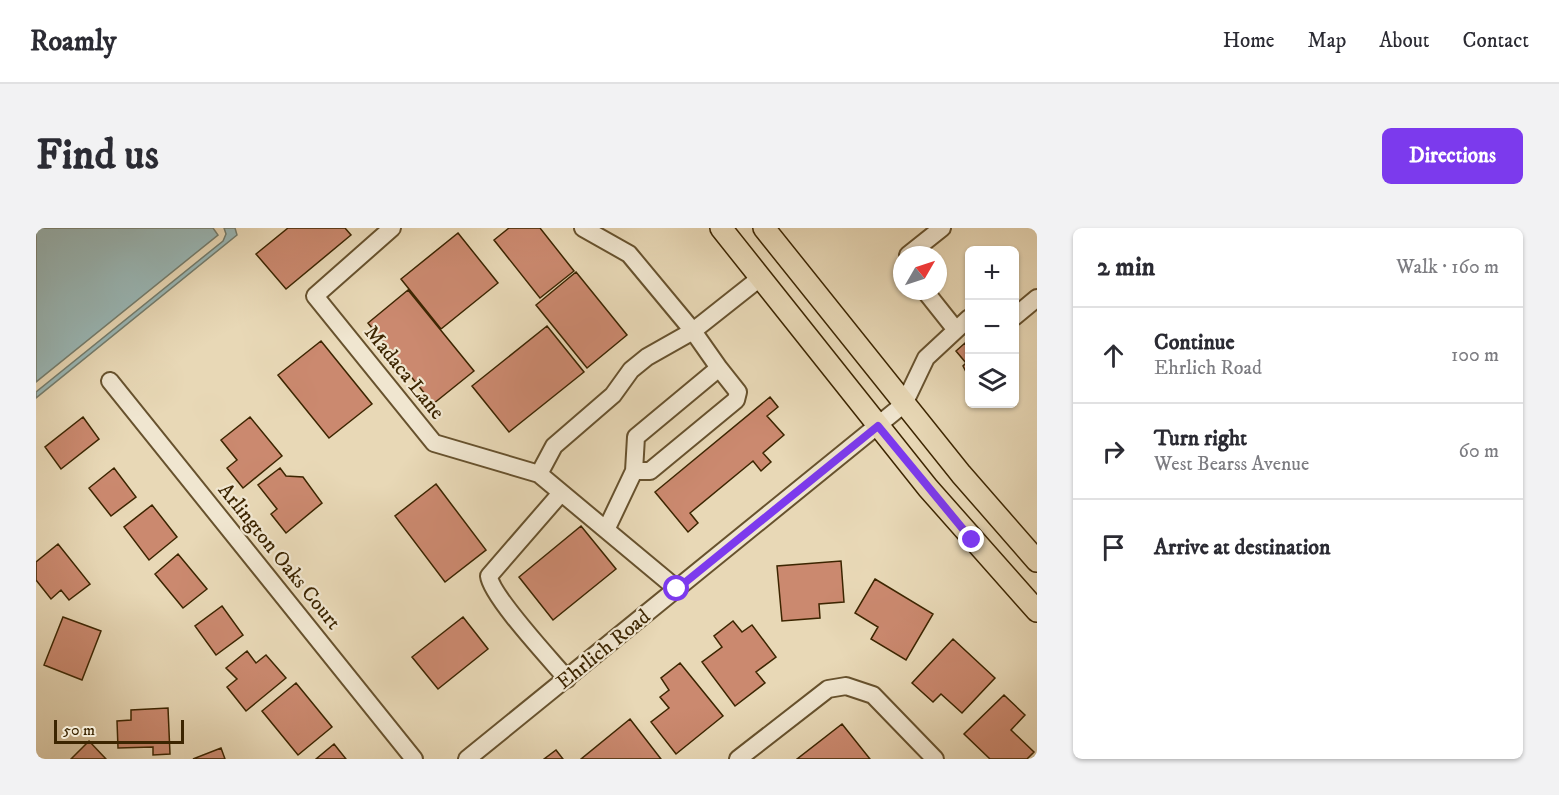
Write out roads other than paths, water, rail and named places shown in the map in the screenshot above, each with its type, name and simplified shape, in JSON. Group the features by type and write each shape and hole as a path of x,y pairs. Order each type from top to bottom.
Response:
{"main road":[{"path":"721,228 972,540 1037,611"},
{"path":"764,228 904,404 1037,561"}],"street":[{"name":"Madaca Lane","path":"392,228 315,296 434,443 539,474 677,589"},
{"path":"583,228 629,254 693,331 738,392 736,400 650,471 634,471"},
{"path":"920,246 942,228"},
{"path":"539,474 554,446 613,395 631,370 647,357 693,331 760,278"},
{"path":"1019,313 1037,298"},
{"path":"932,300 956,330"},
{"path":"904,404 926,358 965,322"},
{"path":"606,530 634,471 636,437 719,368"},
{"name":"Arlington Oaks Court","path":"110,381 414,759"},
{"name":"Ehrlich Road","path":"467,759 904,404"},
{"path":"561,493 489,576 490,582 502,601 567,679"},
{"path":"738,759 828,689 846,686 873,695 935,759"}],"water":[{"path":"36,228 213,228 218,235 36,382"},
{"path":"224,228 235,228 237,235 36,398 36,392 223,241 226,234"}]}
